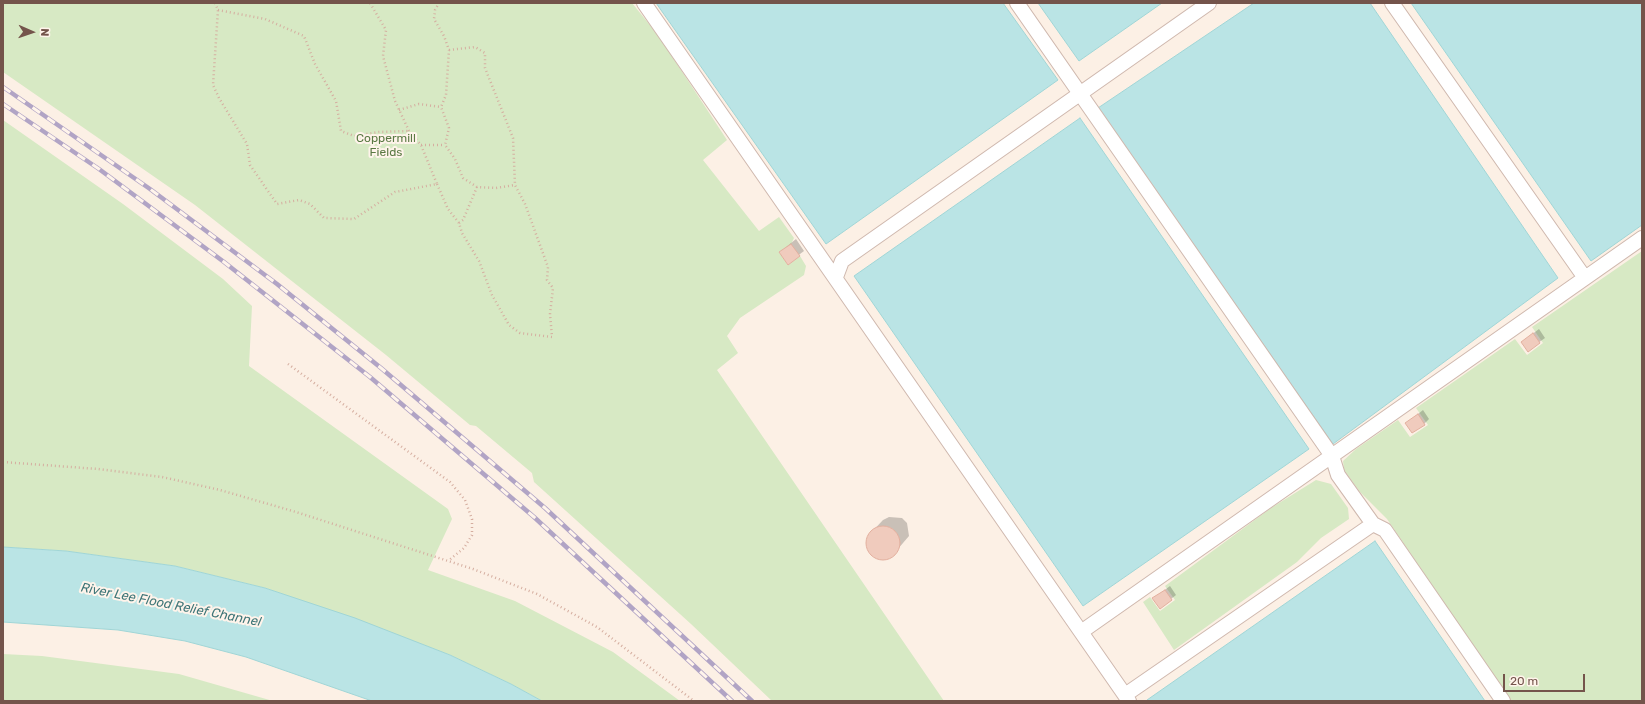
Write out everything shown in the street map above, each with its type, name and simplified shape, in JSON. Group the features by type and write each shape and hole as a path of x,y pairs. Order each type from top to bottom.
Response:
{"lane":[{"path":"644,3 836,277 1127,698 1373,524"},
{"path":"1017,3 1332,456 1338,475 1373,524 1385,530 1504,701"},
{"path":"836,277 842,261 1208,3"},
{"path":"1392,3 1585,278"},
{"path":"1081,632 1642,238"}],"path":[{"path":"215,3 218,10 213,84 219,98 247,144 250,165 277,204 299,200 310,204 324,218 354,219 396,192 437,184"},
{"path":"370,3 386,30 383,56 395,101 409,131 421,145 448,209 459,223 462,233 479,261 492,295 509,325 520,333 552,337 550,314 553,288 548,280 548,267 525,204 515,185 513,138 485,68 485,53 475,47 449,50"},
{"path":"439,3 435,10 434,19 444,36 449,50 446,95 442,107 449,128 445,145 455,159 463,178 477,188 496,188 515,185"},
{"path":"218,10 265,19 304,36 315,64 336,101 341,131 354,136 379,132 409,131"},
{"path":"399,110 419,104 442,107"},
{"path":"421,145 445,145"},
{"path":"459,223 463,220 477,188"},
{"path":"288,364 450,482 465,500 472,519 472,535 464,548 448,562"},
{"path":"3,462 98,469 162,477 220,490 296,512 473,569 537,594 597,627 694,701"}],"green space":[{"name":"Coppermill Fields","path":"3,3 632,3 658,35 727,140 703,160 759,231 779,217 794,238 791,244 779,252 788,265 800,256 806,266 804,275 740,318 727,336 738,353 717,370 944,701 772,701 691,624 534,482 532,473 476,426 470,425 386,355 195,205 3,72"},
{"path":"3,120 123,204 223,279 252,306 249,366 448,509 452,519 428,570 515,601 613,652 680,701 542,701 511,684 450,655 265,588 175,566 66,551 3,547"},
{"path":"1642,251 1642,701 1511,701 1387,519 1360,492 1344,470 1343,461 1356,449 1398,420 1410,437 1428,425 1416,408 1515,339 1527,355 1543,343 1532,327"},
{"path":"1316,480 1331,484 1348,508 1349,519 1321,538 1297,562 1174,650 1143,602 1150,597 1160,611 1175,600 1165,586 1271,508"},
{"path":"3,654 42,656 179,674 273,701 3,701"}],"water":[{"path":"656,3 1003,3 1058,80 826,244"},
{"path":"1038,3 1162,3 1079,61"},
{"path":"1254,3 1370,3 1558,278 1333,444 1098,108"},
{"path":"1411,3 1642,3 1642,225 1591,261"},
{"path":"1080,118 1309,449 1083,606 854,276"},
{"path":"1375,541 1485,701 1147,700"},
{"name":"River Lee Flood Relief Channel","path":"3,547 66,551 175,566 265,588 355,618 450,655 511,684 542,701 372,701 246,657 185,641 118,630 3,622"}],"building":[{"path":"791,244 800,256 788,265 779,252"},
{"path":"1533,333 1540,343 1528,352 1521,342"},
{"path":"1418,414 1425,425 1412,433 1405,423"},
{"path":"880,526 886,526 895,531 899,537 899,549 895,555 886,560 880,560 871,555 866,546 866,540 871,531"},
{"path":"1165,590 1172,600 1160,609 1152,598"}],"railway":[{"path":"3,87 150,189 277,284 381,368 545,508 752,701"},
{"path":"3,104 99,169 224,262 370,377 534,517 732,701"}]}
